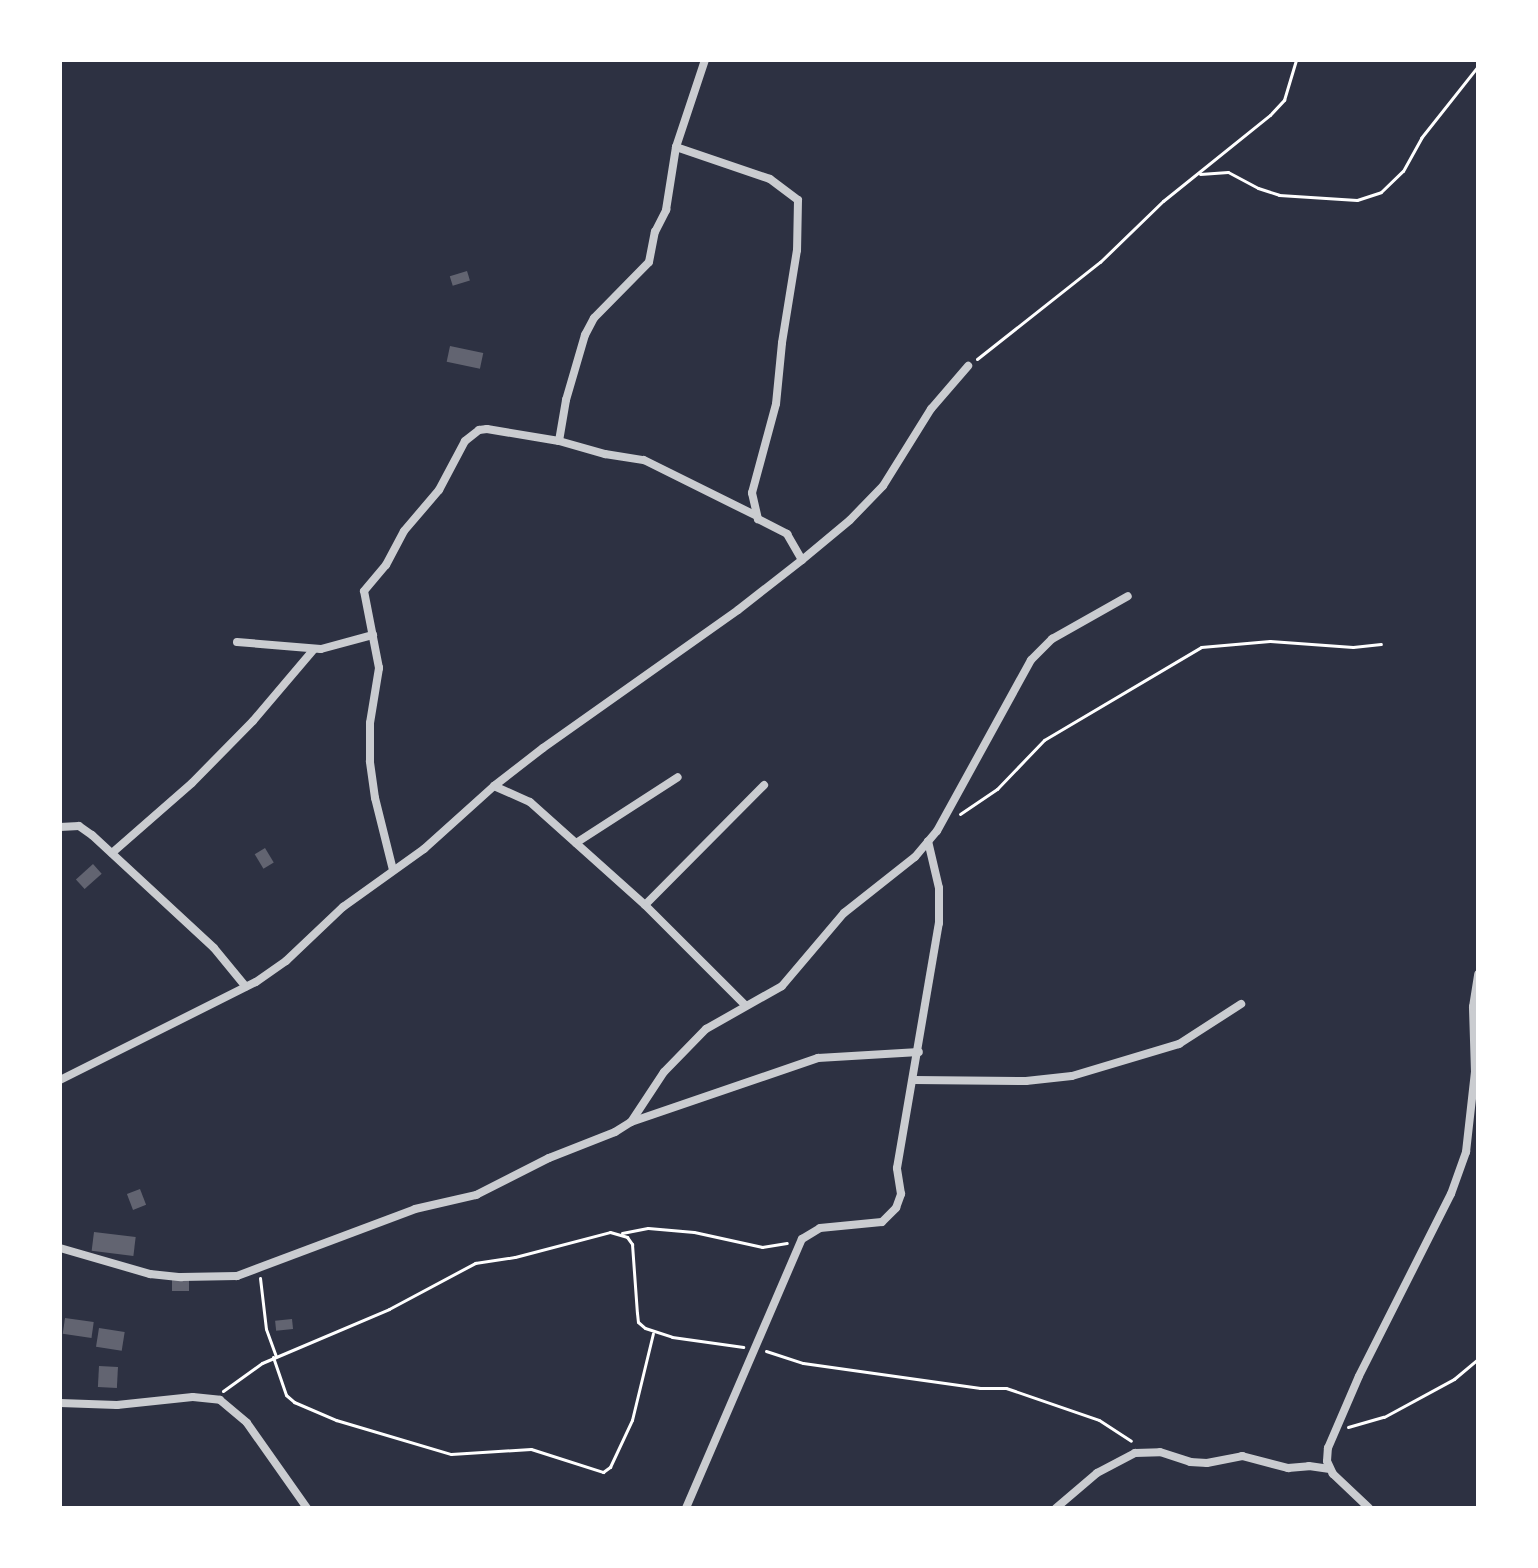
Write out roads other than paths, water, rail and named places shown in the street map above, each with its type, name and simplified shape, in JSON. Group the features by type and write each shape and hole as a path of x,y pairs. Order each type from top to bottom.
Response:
{"street":[{"path":"559,441 566,400 585,335 594,318 649,262 655,232 666,210 676,147 705,60"},
{"path":"676,147 770,179 798,200 797,250 785,317 776,404 752,493 757,516 763,524 787,534 802,560"},
{"path":"60,1080 246,987 286,961 343,907 464,816 494,786 802,560 850,520 883,486 931,409 968,366"},
{"path":"393,870 375,798 370,761 370,723 379,668 364,591 386,565 404,531 439,490 465,441 479,430 487,429 644,460 757,516"},
{"path":"631,1122 664,1072 706,1029 782,986 844,913 888,881 928,841 1031,660 1052,639 1128,596"},
{"path":"237,642 314,649 373,635"},
{"path":"112,853 192,783 253,721 314,649"},
{"path":"576,843 678,777"},
{"path":"645,905 764,785"},
{"path":"494,786 530,802 645,905 745,1005"},
{"path":"60,827 79,826 112,853 214,948 246,987"},
{"path":"686,1508 802,1239 812,1230 863,1226 893,1215 901,1194 897,1168 939,923 939,888 928,841"},
{"path":"1369,1508 1330,1469 1328,1448 1451,1194 1466,1152 1475,1072 1473,1007 1478,974"},
{"path":"914,1080 1026,1081 1072,1076 1179,1044 1241,1004"},
{"path":"60,1248 150,1274 237,1276 415,1209 476,1195 631,1122 818,1058 919,1052"},
{"path":"60,1403 117,1405 215,1399 233,1408 247,1423 307,1508"},
{"path":"1056,1508 1097,1473 1144,1452 1160,1452 1190,1462 1207,1463 1242,1456 1288,1468 1309,1466 1330,1469"}]}
